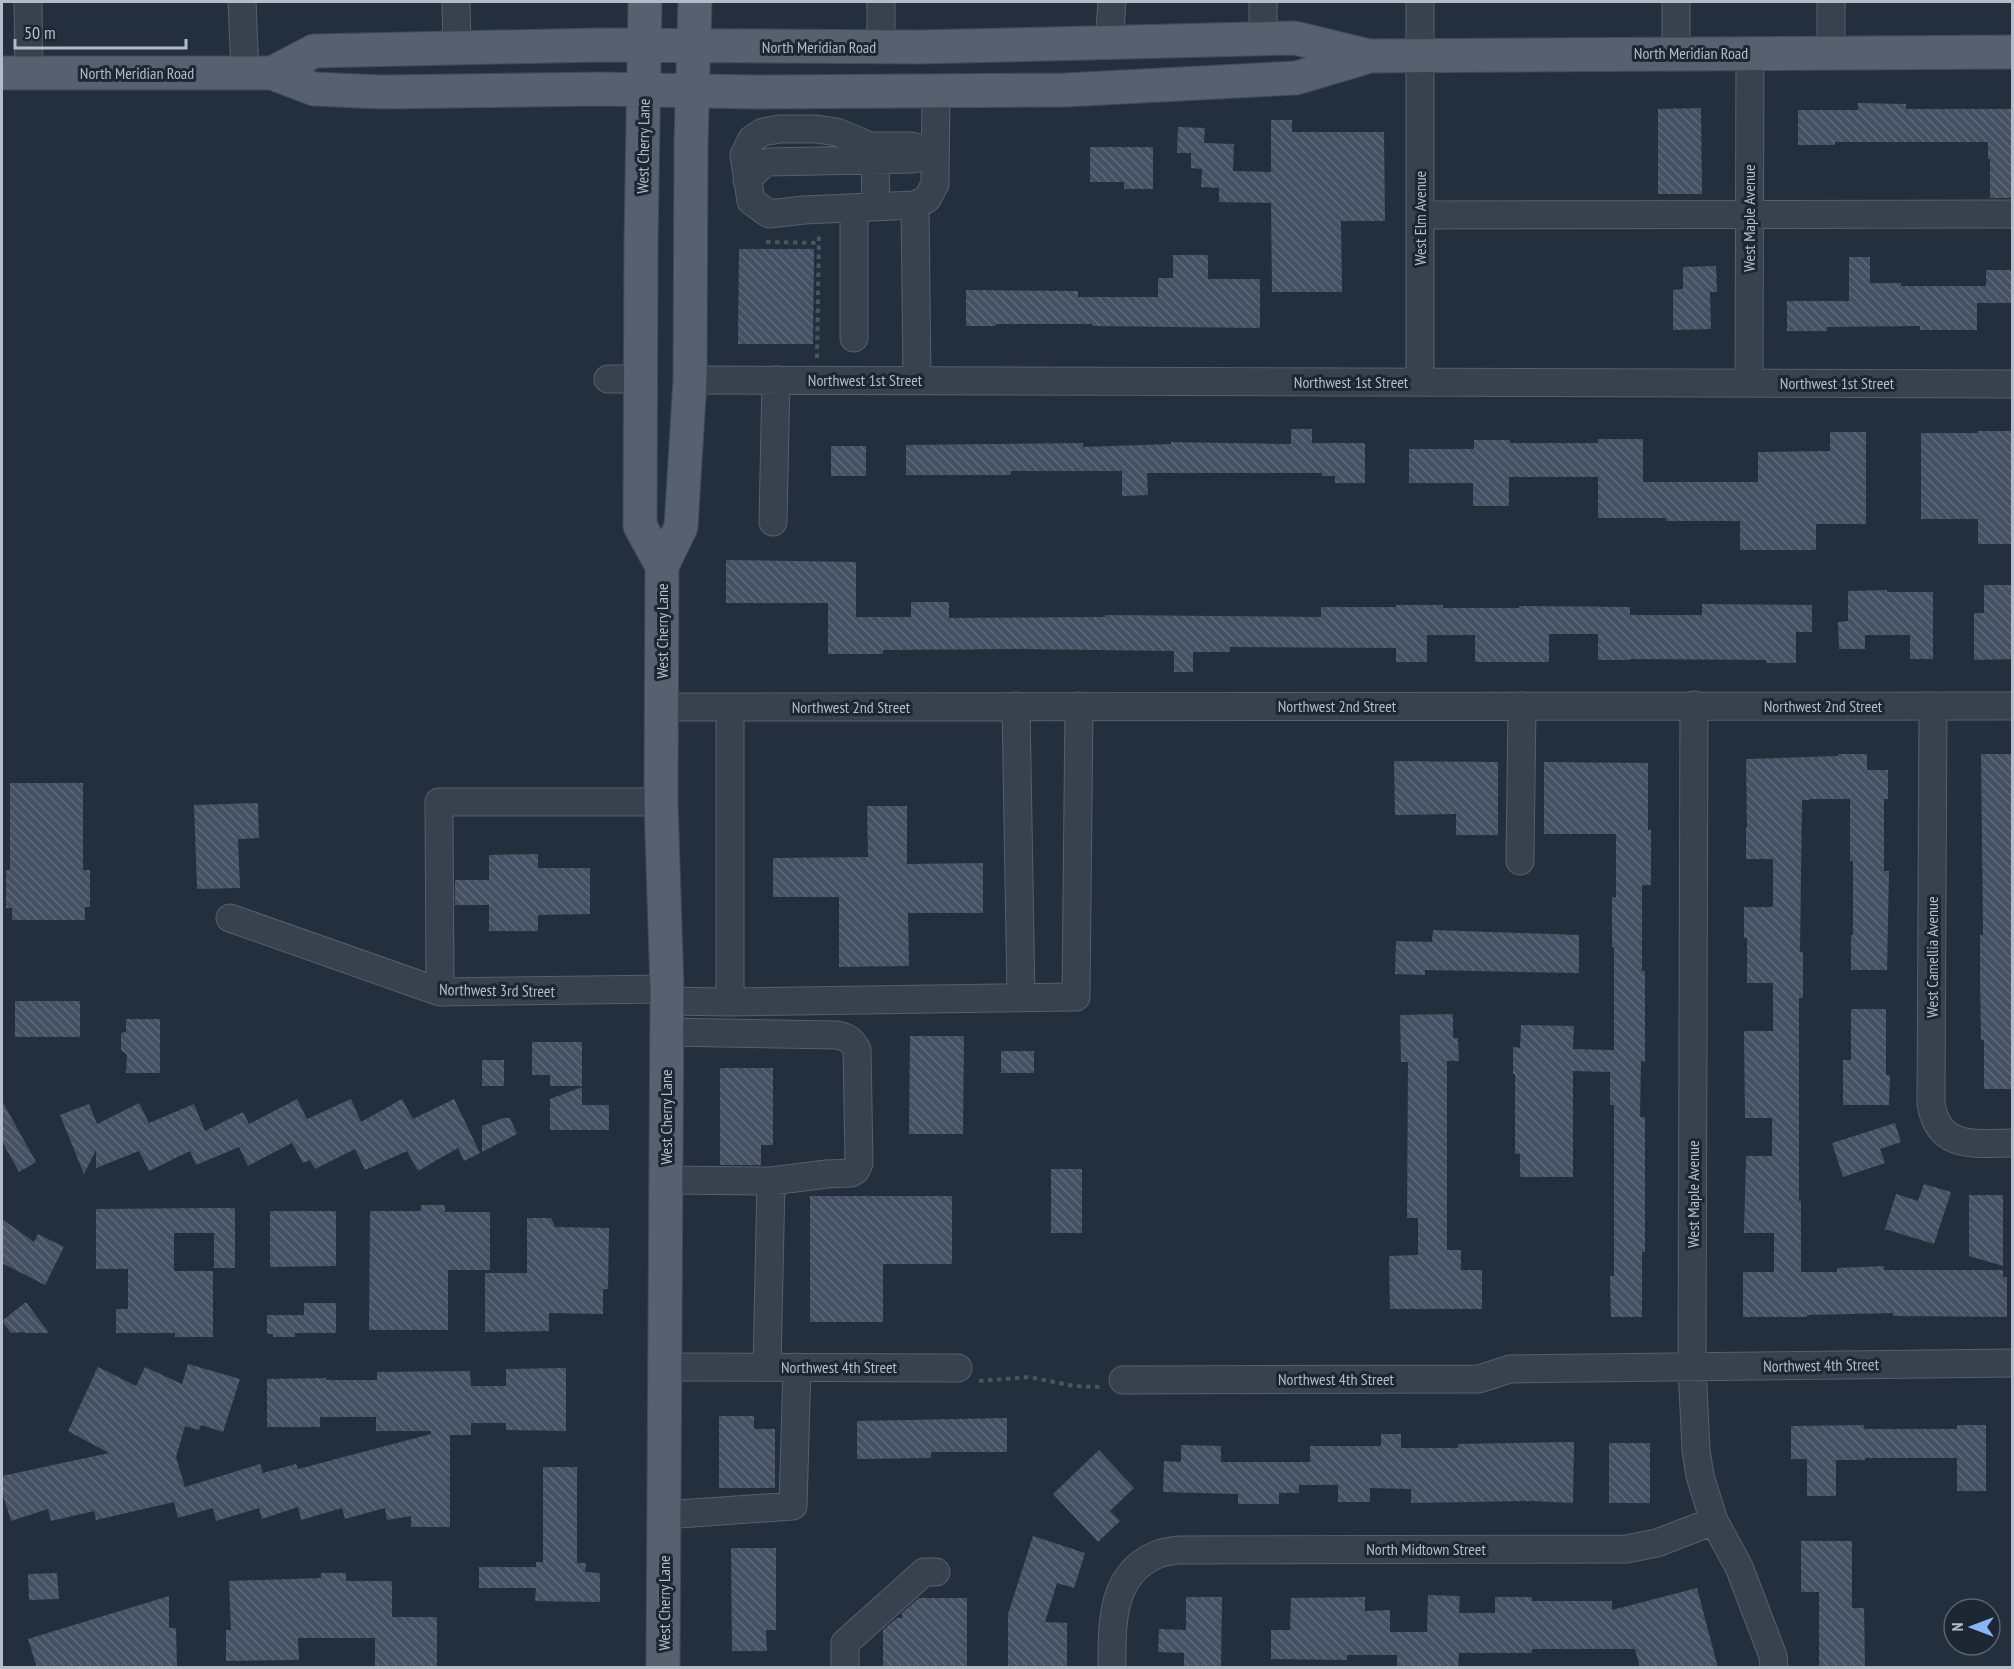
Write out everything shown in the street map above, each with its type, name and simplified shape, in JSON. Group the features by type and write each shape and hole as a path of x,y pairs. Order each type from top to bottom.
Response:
{"main road":[{"name":"West Cherry Lane","path":"645,2 640,526 662,566"},
{"name":"West Cherry Lane","path":"663,1668 667,1008 661,802 662,566 681,527 690,380 695,2"},
{"name":"North Meridian Road","path":"259,73 314,51 645,45 881,47 1295,38 1369,56 2013,52"},
{"name":"North Meridian Road","path":"15,73 259,73 314,89 382,92 600,89 936,92 1065,90 1296,78 1369,56"}],"street":[{"path":"15,73 28,2"},
{"path":"242,2 259,73"},
{"path":"456,2 457,48"},
{"path":"881,2 881,47"},
{"path":"1109,43 1112,2"},
{"path":"1263,2 1263,38"},
{"name":"West Elm Avenue","path":"1420,2 1420,382"},
{"path":"1676,2 1676,53"},
{"path":"1831,53 1832,2"},
{"name":"West Maple Avenue","path":"1749,383 1750,52"},
{"path":"935,153 912,147 870,146 837,132 816,129 763,132 752,139 744,155 751,201 770,214 915,205 927,199 935,184 936,92"},
{"path":"747,180 763,164 770,162 913,159 935,153"},
{"path":"854,338 865,207 874,160"},
{"path":"915,205 917,380"},
{"path":"1420,215 2013,214"},
{"path":"608,379 640,379"},
{"name":"Northwest 1st Street","path":"690,380 2013,384"},
{"path":"772,522 776,380"},
{"name":"West Maple Avenue","path":"1694,705 1692,1367 1696,1450 1700,1476 1714,1521 1739,1567 1773,1656 1774,1668"},
{"path":"1016,706 1021,998"},
{"path":"667,1008 730,1002 1076,997 1079,706"},
{"path":"1520,861 1522,706"},
{"name":"West Camellia Avenue","path":"1933,706 1931,1104 1933,1119 1939,1129 1949,1137 1964,1142 2013,1143"},
{"name":"Northwest 2nd Street","path":"662,707 2013,706"},
{"path":"730,707 730,1002"},
{"path":"440,992 440,802 661,802"},
{"name":"Northwest 3rd Street","path":"230,918 440,992 667,1008"},
{"path":"666,1180 771,1181 851,1173 856,1170 859,1163 857,1050 854,1043 847,1037 667,1008"},
{"path":"767,1367 771,1181"},
{"name":"Northwest 4th Street","path":"1123,1380 1479,1379 1510,1369 2013,1363"},
{"name":"Northwest 4th Street","path":"665,1367 958,1368"},
{"path":"664,1515 793,1506 797,1367"},
{"name":"North Midtown Street","path":"1112,1668 1112,1618 1120,1589 1136,1567 1156,1555 1178,1550 1626,1549 1657,1544 1714,1521"},
{"path":"845,1668 845,1643 924,1572 936,1572"}],"path":[{"path":"817,362 818,235 828,235"},
{"path":"766,242 818,243"},
{"path":"958,1368 976,1381 1029,1377 1074,1386 1104,1388 1123,1380"}],"building":[{"path":"1858,103 1906,104 1906,109 2013,109 2013,198 1990,198 1988,142 1835,142 1835,145 1798,145 1798,110 1858,110"},
{"path":"1701,108 1702,194 1658,194 1658,109"},
{"path":"1271,120 1292,120 1292,132 1384,132 1385,221 1341,221 1342,292 1272,292 1271,203 1219,202 1219,188 1201,187 1202,169 1191,168 1191,153 1177,153 1178,127 1205,128 1204,143 1234,144 1233,171 1271,172"},
{"path":"1090,147 1153,147 1153,189 1124,189 1124,182 1090,182"},
{"path":"739,249 814,249 813,344 738,344"},
{"path":"1173,255 1208,255 1208,279 1260,279 1260,328 1092,326 1092,324 966,326 966,290 1078,291 1078,297 1158,297 1158,278 1173,278"},
{"path":"1849,257 1870,257 1870,283 1901,283 1901,286 1986,286 1986,270 2013,270 2013,303 1977,303 1977,330 1920,330 1920,326 1827,327 1827,331 1787,331 1787,301 1849,301"},
{"path":"1716,266 1717,292 1710,292 1711,329 1673,330 1673,290 1683,289 1683,267"},
{"path":"1291,429 1312,429 1312,443 1365,443 1365,483 1335,483 1335,476 1322,476 1322,473 1147,473 1148,495 1122,496 1122,471 1011,471 1011,475 906,475 906,445 1083,443 1083,447 1171,444 1171,442 1291,444"},
{"path":"1978,431 2013,431 2013,544 1978,544 1978,519 1921,519 1921,433 1978,433"},
{"path":"1830,432 1866,432 1866,524 1816,524 1816,550 1740,550 1740,521 1598,518 1598,477 1509,477 1509,506 1473,506 1473,483 1409,483 1409,449 1474,449 1474,440 1510,440 1510,443 1598,443 1598,439 1643,439 1643,482 1758,482 1758,452 1830,451"},
{"path":"831,446 866,446 866,476 831,476"},
{"path":"726,560 856,562 856,617 911,617 911,602 949,602 949,618 1105,617 1105,615 1321,617 1321,607 1396,607 1396,605 1443,605 1443,608 1630,607 1630,615 1702,615 1702,604 1812,605 1812,632 1796,632 1796,663 1766,663 1766,660 1598,660 1598,634 1549,634 1549,662 1475,662 1475,635 1427,635 1427,662 1396,662 1396,648 1230,647 1230,652 1193,652 1193,672 1174,672 1174,651 883,650 883,654 828,654 828,603 726,603"},
{"path":"1984,585 2013,585 2013,659 1974,660 1974,613 1984,613"},
{"path":"1887,590 1887,592 1933,592 1933,659 1910,659 1910,635 1865,635 1865,649 1839,649 1838,622 1848,621 1848,591"},
{"path":"1838,754 1867,754 1867,770 1888,770 1888,799 1884,799 1884,871 1889,871 1887,970 1851,970 1853,861 1850,861 1850,799 1802,800 1800,952 1803,952 1803,998 1799,998 1801,1272 1837,1272 1837,1268 1884,1266 1884,1270 2003,1270 2003,1277 2007,1277 2007,1317 1893,1316 1893,1313 1743,1317 1743,1272 1774,1272 1774,1233 1744,1233 1746,1156 1772,1156 1772,1118 1745,1118 1744,1031 1773,1031 1773,983 1747,983 1744,907 1773,907 1773,859 1746,859 1746,759 1838,756"},
{"path":"1981,754 2013,754 2013,1089 1984,1089 1980,976 1980,935 1983,935"},
{"path":"1394,761 1498,762 1498,835 1456,835 1456,814 1395,815"},
{"path":"1544,762 1648,763 1651,885 1642,885 1645,1062 1641,1061 1640,1117 1645,1117 1645,1252 1642,1252 1642,1317 1611,1317 1610,1276 1614,1276 1614,1105 1610,1105 1610,1072 1573,1071 1573,1177 1520,1177 1520,1154 1515,1154 1513,1047 1520,1048 1521,1025 1574,1026 1573,1049 1614,1050 1612,897 1616,897 1616,834 1544,834"},
{"path":"10,783 83,783 83,870 90,870 90,907 85,907 85,920 12,920 12,908 6,908 6,871 10,869"},
{"path":"258,803 259,838 238,839 240,888 197,889 194,805"},
{"path":"867,806 907,806 907,864 983,863 983,913 908,913 909,966 839,967 839,897 773,897 773,858 868,857"},
{"path":"538,854 538,868 590,868 590,914 538,915 538,931 489,931 489,905 455,905 455,880 489,880 489,855"},
{"path":"1433,930 1579,935 1579,973 1425,970 1425,975 1395,974 1396,941 1432,942"},
{"path":"15,1001 80,1001 80,1037 15,1037"},
{"path":"1851,1009 1886,1009 1886,1075 1890,1075 1889,1105 1843,1105 1843,1060 1851,1060"},
{"path":"1453,1014 1453,1038 1458,1038 1459,1061 1447,1061 1447,1250 1461,1250 1461,1270 1482,1270 1482,1309 1390,1309 1389,1256 1418,1255 1418,1218 1407,1218 1408,1062 1401,1062 1400,1015"},
{"path":"126,1019 160,1019 160,1073 126,1073 127,1055 121,1050 121,1033 126,1032"},
{"path":"910,1036 964,1036 963,1134 909,1134"},
{"path":"532,1042 582,1042 582,1086 550,1086 550,1075 532,1075"},
{"path":"1001,1051 1034,1051 1034,1073 1001,1073"},
{"path":"482,1060 504,1060 504,1086 482,1086"},
{"path":"720,1068 773,1068 773,1145 761,1145 761,1165 720,1165"},
{"path":"582,1087 582,1105 609,1105 609,1130 550,1130 550,1099"},
{"path":"297,1099 307,1119 351,1099 361,1122 402,1099 413,1119 454,1099 480,1153 464,1161 458,1148 418,1171 407,1151 365,1170 355,1149 315,1169 310,1160 303,1163 292,1143 248,1166 239,1147 196,1165 190,1151 149,1171 139,1151 96,1168 96,1150 84,1174 60,1115 89,1104 97,1124 139,1103 149,1123 194,1104 205,1131 243,1112 249,1124"},
{"path":"2,1101 36,1162 19,1172 2,1141"},
{"path":"503,1118 510,1118 517,1134 482,1152 482,1126"},
{"path":"1895,1123 1901,1142 1880,1149 1885,1163 1843,1177 1832,1143"},
{"path":"1051,1169 1082,1169 1082,1233 1051,1233"},
{"path":"1924,1184 1951,1192 1934,1244 1885,1229 1896,1194 1918,1201"},
{"path":"1969,1195 2003,1195 2003,1266 1969,1256"},
{"path":"810,1196 952,1196 952,1264 883,1264 883,1322 810,1322"},
{"path":"421,1205 445,1205 445,1212 490,1212 490,1270 448,1270 448,1330 369,1330 370,1211 421,1211"},
{"path":"235,1208 235,1268 214,1268 214,1233 174,1233 174,1271 213,1271 213,1337 175,1337 175,1333 116,1333 116,1309 128,1309 128,1269 96,1269 96,1209"},
{"path":"270,1211 336,1211 336,1266 270,1267"},
{"path":"527,1218 551,1218 555,1227 609,1228 608,1289 603,1289 603,1314 549,1313 549,1331 485,1332 485,1273 527,1273"},
{"path":"2,1219 34,1242 38,1234 64,1247 45,1285 2,1263"},
{"path":"26,1302 49,1333 11,1333 2,1321"},
{"path":"304,1303 336,1303 336,1333 295,1333 295,1337 273,1337 273,1334 267,1334 267,1315 304,1315"},
{"path":"188,1364 240,1379 223,1432 201,1425 199,1430 185,1426 176,1457 185,1487 260,1464 263,1473 296,1464 298,1469 431,1434 431,1431 376,1431 376,1417 320,1417 320,1427 267,1427 267,1379 377,1380 377,1372 470,1371 471,1386 506,1386 506,1369 566,1368 566,1431 506,1430 506,1423 471,1423 471,1435 450,1435 450,1527 411,1527 411,1516 387,1520 385,1508 345,1519 342,1508 301,1520 298,1507 262,1519 259,1508 216,1521 213,1508 178,1518 174,1502 96,1520 94,1511 51,1521 48,1509 11,1521 2,1492 2,1476 109,1453 68,1431 98,1367 136,1386 145,1367 182,1384"},
{"path":"719,1416 754,1416 754,1429 775,1429 775,1488 719,1488"},
{"path":"1007,1418 1007,1452 931,1452 931,1458 857,1459 857,1421"},
{"path":"1864,1425 1864,1429 1957,1429 1957,1425 1986,1425 1986,1491 1957,1491 1957,1458 1865,1458 1865,1460 1836,1460 1836,1496 1807,1496 1807,1459 1791,1459 1791,1426"},
{"path":"1381,1434 1401,1434 1401,1448 1458,1448 1458,1444 1574,1442 1573,1503 1532,1501 1411,1503 1411,1489 1370,1488 1370,1502 1338,1502 1338,1485 1299,1485 1299,1493 1279,1493 1279,1504 1238,1504 1238,1494 1163,1492 1164,1461 1181,1462 1181,1445 1221,1446 1221,1462 1310,1462 1310,1446 1381,1446"},
{"path":"1609,1443 1650,1443 1650,1503 1609,1503"},
{"path":"1099,1450 1134,1488 1110,1511 1120,1521 1098,1542 1053,1494"},
{"path":"543,1467 577,1467 577,1563 586,1563 585,1572 600,1573 600,1602 535,1601 536,1588 479,1588 479,1567 536,1567 536,1562 543,1562"},
{"path":"1033,1536 1085,1553 1074,1588 1057,1583 1045,1622 1067,1623 1067,1668 1008,1668 1008,1614"},
{"path":"1801,1541 1852,1541 1852,1608 1864,1608 1865,1667 1819,1667 1819,1592 1801,1592"},
{"path":"731,1548 776,1548 776,1630 766,1630 767,1651 732,1651"},
{"path":"57,1573 59,1599 29,1600 28,1574"},
{"path":"321,1573 346,1573 346,1581 392,1581 392,1617 437,1617 437,1668 375,1668 375,1638 298,1638 299,1660 226,1661 226,1630 231,1630 229,1581 321,1578"},
{"path":"1697,1588 1718,1668 1640,1668 1635,1649 1532,1649 1532,1653 1459,1653 1458,1668 1397,1668 1397,1655 1347,1655 1347,1660 1271,1659 1271,1630 1290,1630 1291,1598 1365,1597 1365,1611 1390,1610 1390,1632 1427,1632 1428,1595 1460,1596 1459,1613 1495,1613 1495,1597 1532,1597 1532,1601 1612,1601 1612,1610"},
{"path":"169,1596 169,1628 176,1628 177,1668 37,1668 28,1639"},
{"path":"1186,1597 1222,1597 1221,1668 1184,1668 1184,1653 1158,1652 1159,1629 1186,1630 1186,1623 1188,1623 1186,1622"},
{"path":"919,1598 967,1598 967,1668 883,1668 883,1630 897,1618 902,1618 902,1613"}]}
